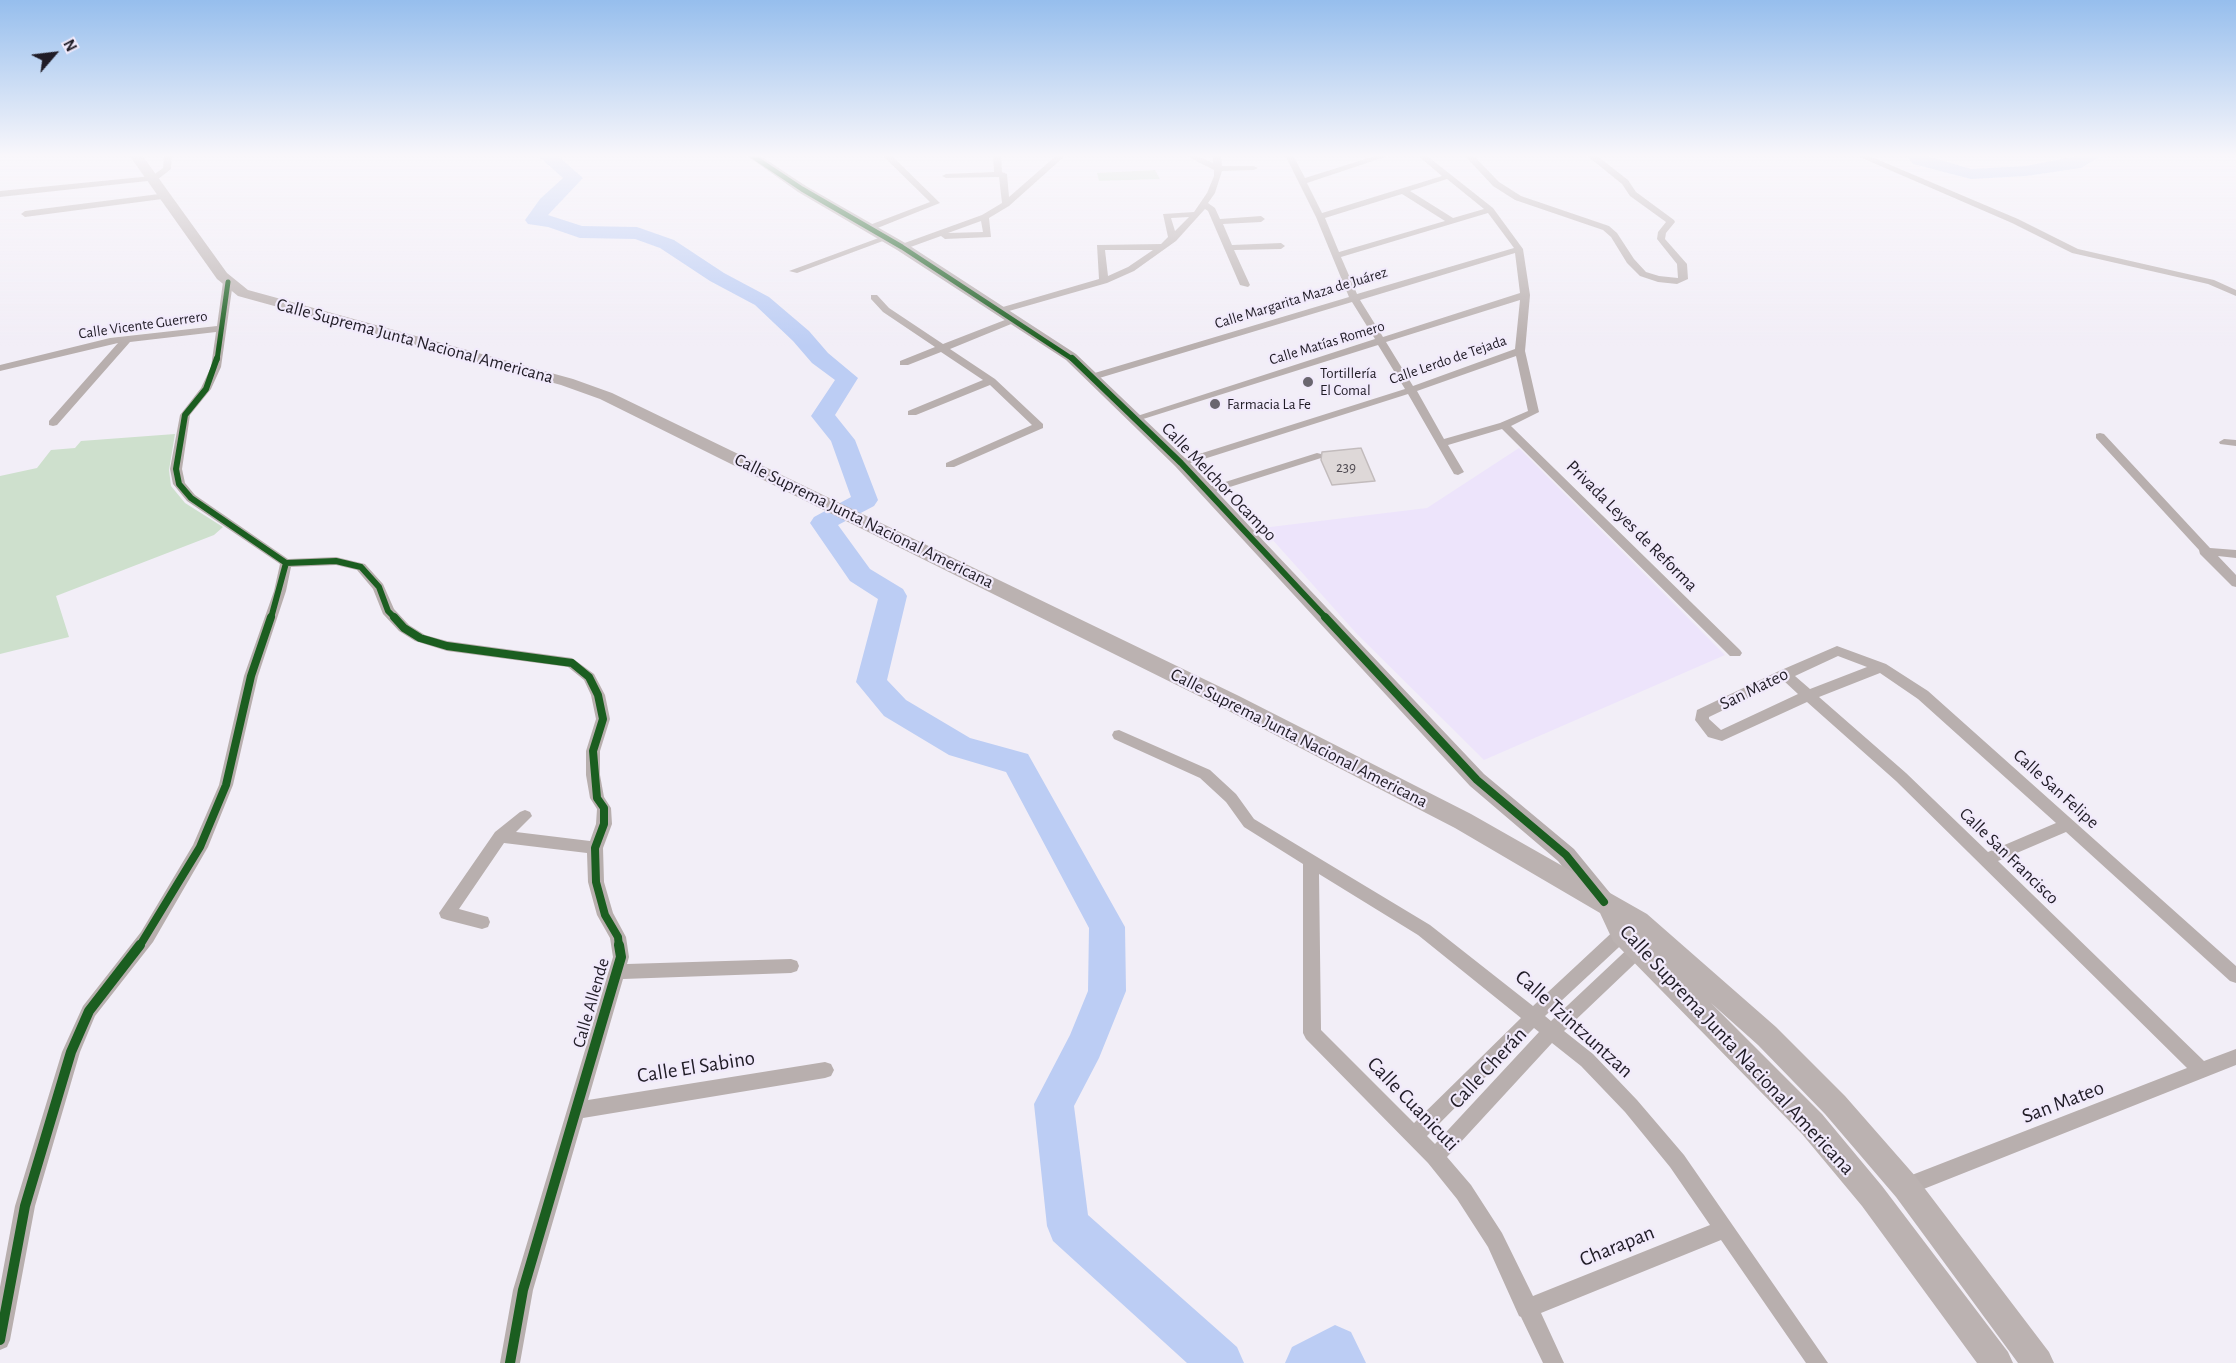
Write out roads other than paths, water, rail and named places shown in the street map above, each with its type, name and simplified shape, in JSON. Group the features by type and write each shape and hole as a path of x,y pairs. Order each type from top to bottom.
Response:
{"main road":[{"name":"Calle Suprema Junta Nacional Americana","path":"183,219 228,282 243,293 557,380 606,396 1232,702 1463,821 1607,905 1638,935 1812,1124 1872,1196 1997,1363"},
{"name":"Calle Suprema Junta Nacional Americana","path":"1638,935 1767,1036 1835,1105 1906,1187 2038,1363"}],"street":[{"name":"Calle Melchor Ocampo","path":"854,219 902,247 1071,357 1136,418 1208,491 1477,780 1566,855 1607,905"},
{"path":"870,228 895,219"},
{"path":"902,247 981,219"},
{"path":"937,236 988,235 985,219"},
{"path":"1167,219 1173,240"},
{"path":"999,311 1104,281 1131,268 1173,240 1193,219"},
{"path":"1215,219 1245,285"},
{"path":"1216,222 1261,219"},
{"path":"1321,219 1354,298 1458,472"},
{"path":"1447,219 1451,221"},
{"path":"1335,256 1459,219"},
{"path":"1442,443 1534,412 1520,351 1525,295 1519,249 1496,219"},
{"path":"1578,219 1606,228 1614,235 1630,261 1643,274 1670,281 1683,279 1682,264 1661,239 1662,232 1671,222 1668,219"},
{"path":"2009,219 2075,251 2211,282 2236,292"},
{"path":"794,271 886,238"},
{"path":"1228,248 1281,246"},
{"path":"1104,281 1100,247 1163,247"},
{"name":"Calle Margarita Maza de Juárez","path":"1092,377 1519,249"},
{"path":"0,1340 25,1206 71,1052 89,1011 147,937 204,836 226,785 251,676 280,591 286,563 190,498 179,484 177,469 185,416 206,389 216,367 228,282"},
{"name":"Calle Matías Romero","path":"1136,418 1525,295"},
{"path":"874,297 886,310 991,381 1039,426 950,465"},
{"path":"904,363 1013,320"},
{"name":"Calle Vicente Guerrero","path":"0,368 94,345 220,329"},
{"path":"53,423 126,340"},
{"name":"Calle Lerdo de Tejada","path":"1181,463 1411,390 1520,351"},
{"path":"912,413 991,381"},
{"name":"Privada Leyes de Reforma","path":"1504,424 1735,653"},
{"path":"2100,436 2236,583"},
{"path":"1208,491 1317,456"},
{"path":"2204,551 2236,554"},
{"name":"Calle Allende","path":"286,563 336,561 362,567 379,587 388,611 404,628 420,638 447,646 572,663 589,677 598,695 603,719 593,751 594,783 597,798 604,808 604,824 595,848 596,882 605,915 618,937 621,957 523,1290 510,1363"},
{"name":"Calle San Felipe","path":"1837,651 1881,667 1923,695 2236,976"},
{"name":"San Mateo","path":"1809,694 1722,736 1703,724 1702,714 1837,651"},
{"path":"1809,694 1881,667"},
{"name":"Calle San Francisco","path":"1784,674 1901,777 2202,1071"},
{"name":"Calle Tzintzuntzan","path":"1119,735 1205,774 1231,798 1249,824 1424,930 1587,1060 1631,1106 1677,1161 1818,1363"},
{"path":"482,922 447,913 500,836 525,816"},
{"path":"1985,860 2067,825"},
{"path":"500,836 595,848"},
{"name":"Calle Cuanicuti","path":"1311,861 1312,1032 1435,1157 1464,1192 1495,1239 1554,1363"},
{"name":"Calle Cherán","path":"1414,1136 1534,1016 1638,935"},
{"name":"Calle Cherán","path":"1435,1157 1638,935"},
{"path":"616,972 791,966"},
{"name":"San Mateo","path":"1906,1187 2236,1057"},
{"name":"Calle El Sabino","path":"575,1111 825,1070"},
{"name":"Charapan","path":"1527,1309 1725,1229"}],"waterway":[{"path":"536,219 551,221 580,232 637,233 667,244 717,277 762,301 801,336 820,358 847,378 823,416 843,440 865,500 823,523 860,575 893,596 871,682 895,708 960,747 1017,763 1107,927 1107,991 1085,1045 1054,1104 1068,1226 1221,1363"},
{"path":"1308,1363 1335,1348 1343,1363"}],"place":[{"name":"Tortillería El Comal","path":"1308,382"},
{"name":"Farmacia La Fe","path":"1215,404"}]}
